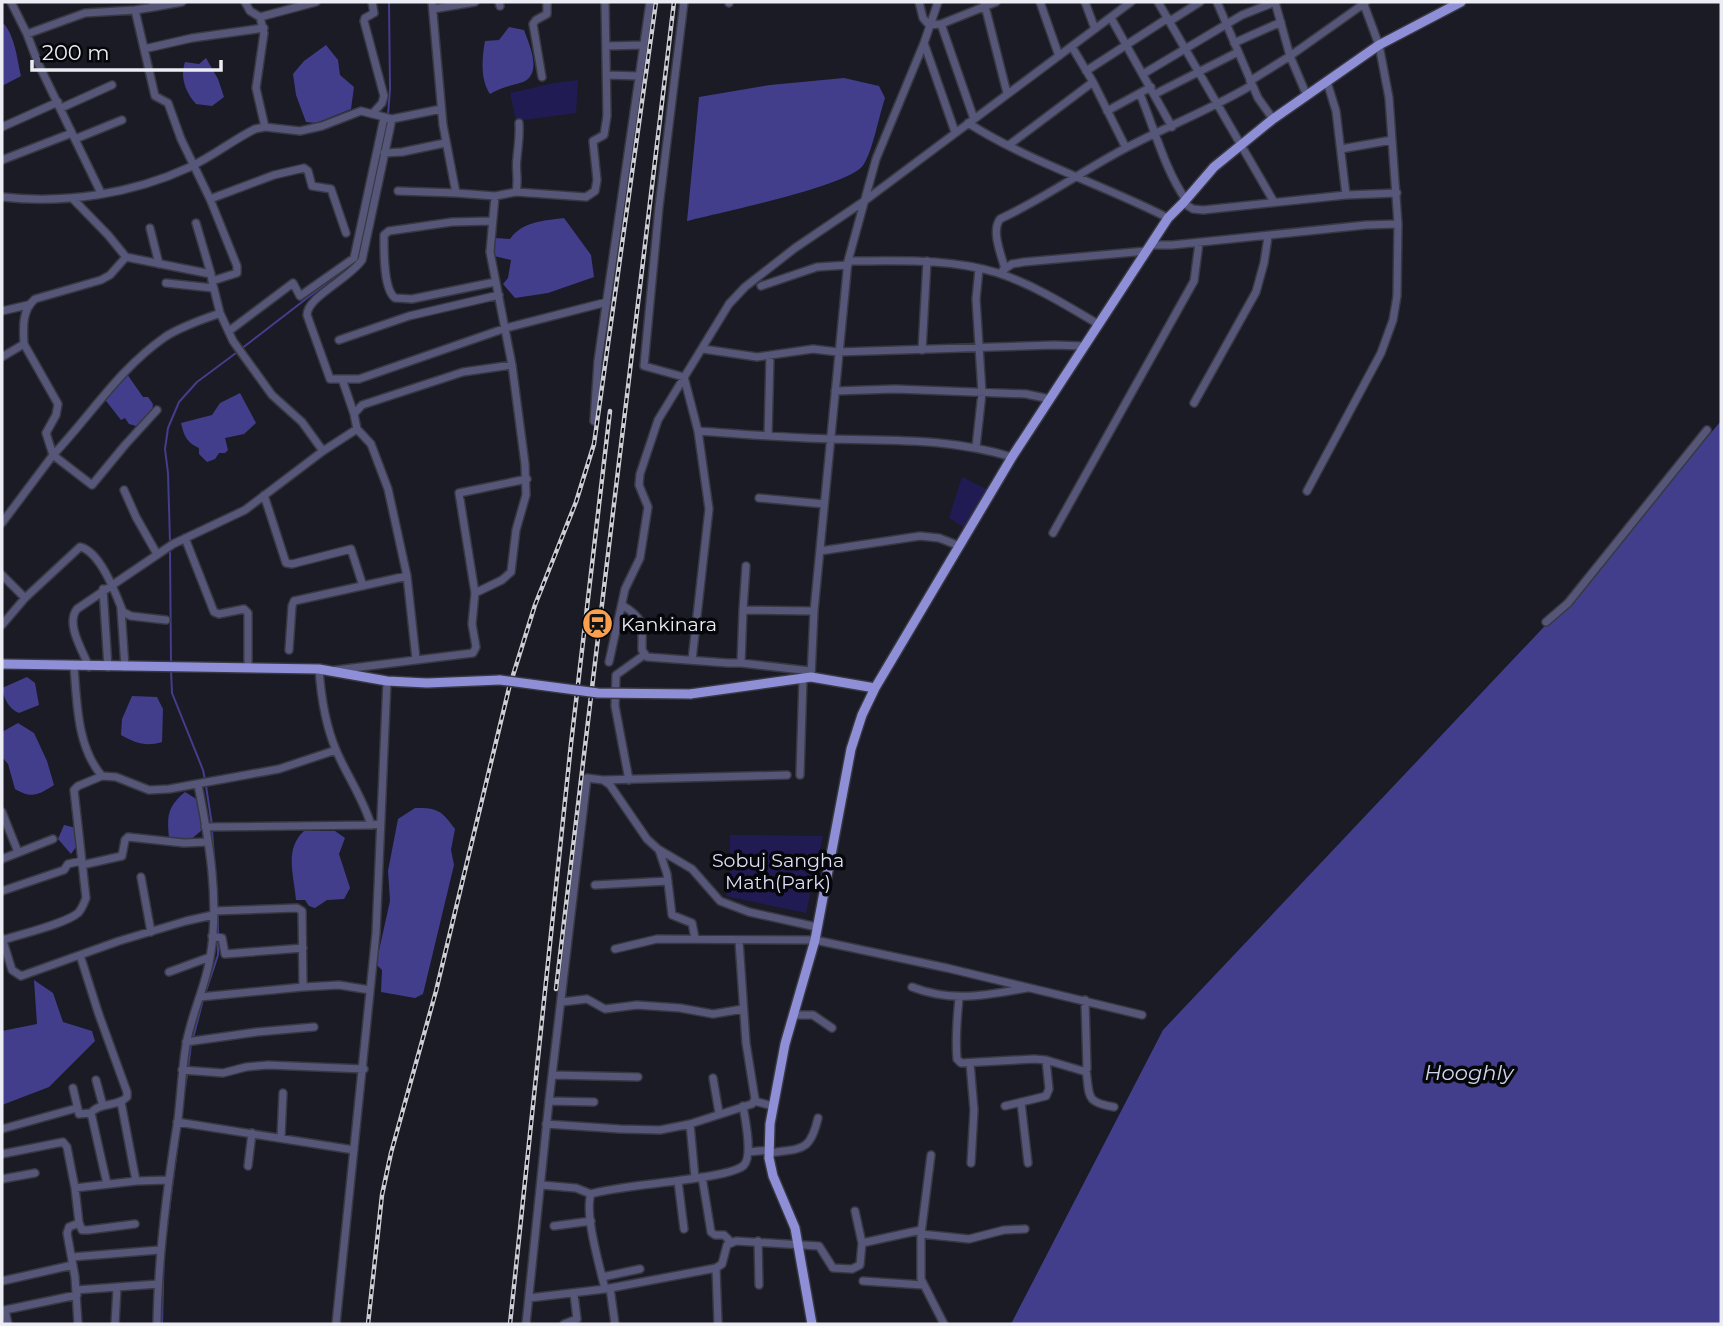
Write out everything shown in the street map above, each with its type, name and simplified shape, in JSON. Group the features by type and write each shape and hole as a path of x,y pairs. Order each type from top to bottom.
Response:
{"main road":[{"path":"813,1324 795,1228 773,1176 769,1152 773,1106 793,1014 815,940 852,749 862,715 875,688 1012,457 1168,218 1214,167 1272,119 1379,45 1449,4 1461,2"},
{"path":"2,664 319,669 387,681 500,680 598,693 691,694 809,675 875,688"}],"street":[{"path":"11,2 101,193"},
{"path":"27,34 85,13 135,10 153,4 182,2"},
{"path":"245,2 250,11 260,17 264,28 256,88 265,127"},
{"path":"260,17 316,2"},
{"path":"372,2 374,13 364,21 384,96 382,103 372,114"},
{"path":"456,193 445,143 433,5 475,2"},
{"path":"542,77 533,24 547,14 547,2"},
{"path":"398,191 495,196 516,192 586,197 595,191 597,180 593,141 604,133 607,75 605,2"},
{"path":"594,421 607,302 650,2"},
{"path":"684,2 659,207 644,366 684,377"},
{"path":"919,2 923,18 929,24 940,24 984,4 996,2"},
{"path":"800,775 848,263 876,159 938,2"},
{"path":"1040,2 1059,56"},
{"path":"1085,2 1096,29"},
{"path":"609,662 627,583 640,558 648,512 647,501 639,485 640,474 658,420 729,304 745,287 795,248 863,202 1131,2"},
{"path":"1158,2 1274,202"},
{"path":"1086,71 1200,2"},
{"path":"1217,2 1258,99 1272,119"},
{"path":"1143,74 1226,24 1252,10 1275,2 1290,57 1307,96"},
{"path":"1001,271 997,222 1126,148 1219,104 1365,3 1379,45 1389,98 1398,224 1397,296 1387,338 1367,382 1307,491"},
{"path":"984,4 1007,93"},
{"path":"135,10 155,96 168,103 193,165 211,199 237,270 234,275 212,281 166,283"},
{"path":"1111,18 1172,127"},
{"path":"1234,43 1281,22"},
{"path":"940,24 971,121 1009,145 1168,218"},
{"path":"144,49 192,38 264,28"},
{"path":"924,43 956,132"},
{"path":"606,46 644,45"},
{"path":"1072,47 1126,148"},
{"path":"1107,111 1140,94 1200,72 1238,52"},
{"path":"607,75 639,76"},
{"path":"1009,145 1093,82"},
{"path":"1327,82 1335,104 1346,195"},
{"path":"2,127 112,85"},
{"path":"1140,94 1169,174 1185,202 1193,209 1396,193"},
{"path":"2,197 73,199 156,181 193,165 247,133 265,127 306,131 355,112 388,119 441,109"},
{"path":"307,309 312,301 351,274 362,260 388,119"},
{"path":"300,296 354,258 388,119"},
{"path":"2,160 122,120"},
{"path":"516,192 519,178 516,159 520,143 520,123"},
{"path":"1341,149 1392,140"},
{"path":"384,152 402,152 445,143"},
{"path":"211,199 267,177 304,168 308,171 312,186 331,188 346,233"},
{"path":"475,593 502,580 510,572 527,479 506,328 490,251 495,196"},
{"path":"73,199 126,257 159,264 212,281"},
{"path":"491,222 452,222 389,231 384,234 385,259 390,293 395,299 412,299 495,282"},
{"path":"196,223 220,313 229,331 272,396 302,422 323,451"},
{"path":"1001,271 1012,264 1024,262 1366,225 1398,224"},
{"path":"150,228 159,264"},
{"path":"1194,403 1256,292 1268,237"},
{"path":"1053,533 1194,281 1199,243"},
{"path":"2,311 28,305 40,296 101,280 110,275 126,257"},
{"path":"761,286 817,267 848,263 927,261 1001,271 1098,324"},
{"path":"922,350 927,261"},
{"path":"976,447 982,394 976,299 979,269"},
{"path":"229,331 293,283 307,309 328,376 332,380 359,379 506,328 607,302"},
{"path":"338,340 409,316 499,295"},
{"path":"28,305 24,321 24,344 58,404 56,415 46,433 53,455 92,485 158,410"},
{"path":"2,523 53,455 113,383 174,332 220,313"},
{"path":"2,357 24,344"},
{"path":"703,349 757,357 813,349 838,352 1084,346"},
{"path":"768,436 770,356"},
{"path":"354,414 362,405 452,375 512,365"},
{"path":"684,377 698,431 709,509 692,660"},
{"path":"342,379 357,429 371,444 385,480 407,576 416,659"},
{"path":"835,391 888,389 1026,394 1050,399"},
{"path":"89,667 72,617 77,609 165,548 233,517 357,429"},
{"path":"1546,622 1568,603 1707,430"},
{"path":"698,431 831,439 915,440 976,447 1012,457"},
{"path":"335,670 468,654 476,650 472,624 475,593 459,494 527,479"},
{"path":"124,490 157,554"},
{"path":"264,495 286,563 292,564 351,549 363,586"},
{"path":"759,498 824,504"},
{"path":"820,551 920,536 939,538 960,546"},
{"path":"185,538 214,612 219,614 244,609 248,613 248,668"},
{"path":"2,625 25,598 80,547 88,550 113,583 121,608 125,667"},
{"path":"741,663 746,566"},
{"path":"2,575 25,598"},
{"path":"289,650 294,601 407,576"},
{"path":"103,589 108,667"},
{"path":"622,605 640,617 644,655"},
{"path":"121,608 131,616 166,620"},
{"path":"743,610 814,611"},
{"path":"629,780 615,706 616,675 644,655 741,663 809,675"},
{"path":"74,667 83,740 102,776"},
{"path":"319,669 322,704 336,750 364,803 371,825"},
{"path":"336,1324 376,933 387,681"},
{"path":"303,987 303,915 300,909 216,912 21,976 12,970 2,939 66,919 80,911 86,898 74,790 78,786 102,776 116,777 149,790 203,783 279,769 336,750"},
{"path":"526,1324 546,1124 587,779 787,775"},
{"path":"603,780 616,791 641,831 658,849 692,869 725,905 817,927"},
{"path":"157,1324 159,1250 168,1180 180,1123 190,1042 204,996 216,936 208,842 210,827 203,783"},
{"path":"2,812 18,852"},
{"path":"210,827 380,824"},
{"path":"2,891 64,870 68,864 121,856 128,837 184,843 208,842"},
{"path":"2,859 53,839"},
{"path":"658,849 668,881 671,910 674,917 692,923 695,938"},
{"path":"141,877 151,932"},
{"path":"596,886 668,881"},
{"path":"216,936 222,938 225,954 303,948"},
{"path":"615,949 651,939 815,940 1142,1015"},
{"path":"739,941 743,1010 754,1101"},
{"path":"80,955 127,1092 127,1099 94,1108 91,1113 107,1184"},
{"path":"169,972 210,957"},
{"path":"204,996 339,985 370,990"},
{"path":"912,987 959,998 1031,988"},
{"path":"959,998 956,1022 957,1059 961,1063 1027,1058 1046,1060 1080,1071 1086,1070"},
{"path":"562,1002 587,999 605,1009 637,1005 713,1014 743,1010"},
{"path":"1085,1000 1088,1046 1086,1070 1091,1098 1096,1104 1114,1107"},
{"path":"793,1014 813,1015 832,1028"},
{"path":"190,1042 314,1027"},
{"path":"1005,1107 1043,1097 1048,1093 1046,1060"},
{"path":"970,1063 974,1110 971,1163"},
{"path":"186,1071 223,1073 268,1065 364,1069"},
{"path":"552,1075 638,1077"},
{"path":"713,1078 719,1113"},
{"path":"96,1080 103,1106"},
{"path":"72,1088 81,1115 91,1113"},
{"path":"281,1137 282,1093"},
{"path":"549,1101 594,1102"},
{"path":"546,1124 648,1130 690,1124 754,1101 773,1106"},
{"path":"121,1102 136,1181"},
{"path":"1021,1102 1028,1163"},
{"path":"541,1185 576,1188 591,1194 699,1178 742,1167 747,1161 748,1152 743,1106"},
{"path":"2,1129 77,1108"},
{"path":"748,1152 769,1152 807,1146 814,1135 818,1118"},
{"path":"180,1123 354,1150"},
{"path":"690,1124 711,1232 724,1235 731,1242"},
{"path":"248,1166 252,1133"},
{"path":"2,1154 62,1142 67,1147 81,1228 85,1230 135,1224"},
{"path":"931,1155 921,1232 923,1285 944,1324"},
{"path":"2,1179 35,1173"},
{"path":"75,1188 168,1180"},
{"path":"678,1181 684,1230"},
{"path":"591,1194 591,1221 615,1324"},
{"path":"529,1298 607,1289 716,1268 722,1264 727,1245 731,1242 758,1241 821,1247 833,1268 852,1269 860,1265 862,1242 855,1211"},
{"path":"554,1226 591,1221"},
{"path":"78,1324 67,1229 70,1225 79,1223"},
{"path":"862,1242 921,1232 969,1240 1004,1230 1025,1229"},
{"path":"758,1241 759,1285"},
{"path":"2,1281 72,1261 159,1250"},
{"path":"716,1268 718,1324"},
{"path":"602,1277 640,1269"},
{"path":"863,1280 923,1285"},
{"path":"8,1324 3,1310 76,1292 158,1284"},
{"path":"115,1324 117,1287"},
{"path":"564,1324 577,1317 575,1294"}],"green space":[{"path":"578,80 576,113 516,121 510,93"},
{"path":"962,477 988,490 965,528 949,518"},
{"name":"Sobuj Sangha Math(Park)","path":"730,835 823,836 806,913 726,896 730,872"}],"water":[{"path":"2,22 13,40 21,76 2,86"},
{"path":"509,27 524,30 533,58 532,72 523,82 490,94 483,75 485,41 499,40"},
{"path":"326,45 338,60 340,75 354,87 351,109 316,123 306,122 296,95 293,74 304,61"},
{"path":"206,58 224,97 212,106 196,104 183,79 185,62 199,64"},
{"path":"844,78 879,86 885,98 864,164 854,172 810,190 687,221 699,97 770,85"},
{"path":"564,218 591,255 594,277 548,293 515,298 503,284 508,278 511,260 494,256 495,238 510,239 527,225"},
{"path":"127,374 143,397 148,397 153,404 152,411 136,426 129,424 125,418 121,420 103,397"},
{"path":"240,393 256,423 244,434 225,438 228,450 207,462 199,454 199,448 192,444 183,432 181,423 212,415 220,403"},
{"name":"Hooghly","path":"1721,421 1721,1324 1011,1324 1163,1030 1558,612"},
{"path":"27,677 35,683 39,705 19,713 12,709 2,688"},
{"path":"132,696 157,697 163,709 162,742 141,743 121,735 122,719"},
{"path":"18,723 34,733 54,785 35,794 26,794 15,789 8,764 2,757 2,732"},
{"path":"185,792 198,800 202,830 189,841 169,838 169,812"},
{"path":"415,808 438,811 455,829 451,850 454,865 423,994 415,998 381,992 382,970 376,964 390,901 388,871 398,819"},
{"path":"64,825 80,829 76,847 71,854 58,839"},
{"path":"304,831 335,831 345,838 339,854 350,888 344,899 327,900 315,908 309,906 305,900 296,900 292,854"},
{"path":"34,980 53,993 63,1022 92,1031 95,1041 49,1087 2,1105 2,1031 37,1024"}],"waterway":[{"path":"388,115 389,2"},
{"path":"241,349 350,265"},
{"path":"170,542 165,449 168,428 179,402 197,382 236,353"},
{"path":"170,551 171,664"},
{"path":"171,670 172,693 205,780"},
{"path":"206,786 212,825"},
{"path":"212,831 215,870"},
{"path":"218,914 218,933"},
{"path":"205,994 218,955 218,939"},
{"path":"193,1038 203,1000"},
{"path":"188,1069 191,1044"},
{"path":"183,1100 187,1075"},
{"path":"162,1324 164,1249 179,1134"}],"railway":[{"path":"368,1324 382,1195 391,1153 436,991 509,688 535,605 576,502 594,444 656,2"},
{"path":"556,989 674,2"},
{"path":"510,1324 571,744 610,411"}],"place":[{"name":"Kankinara","path":"598,624"}]}
